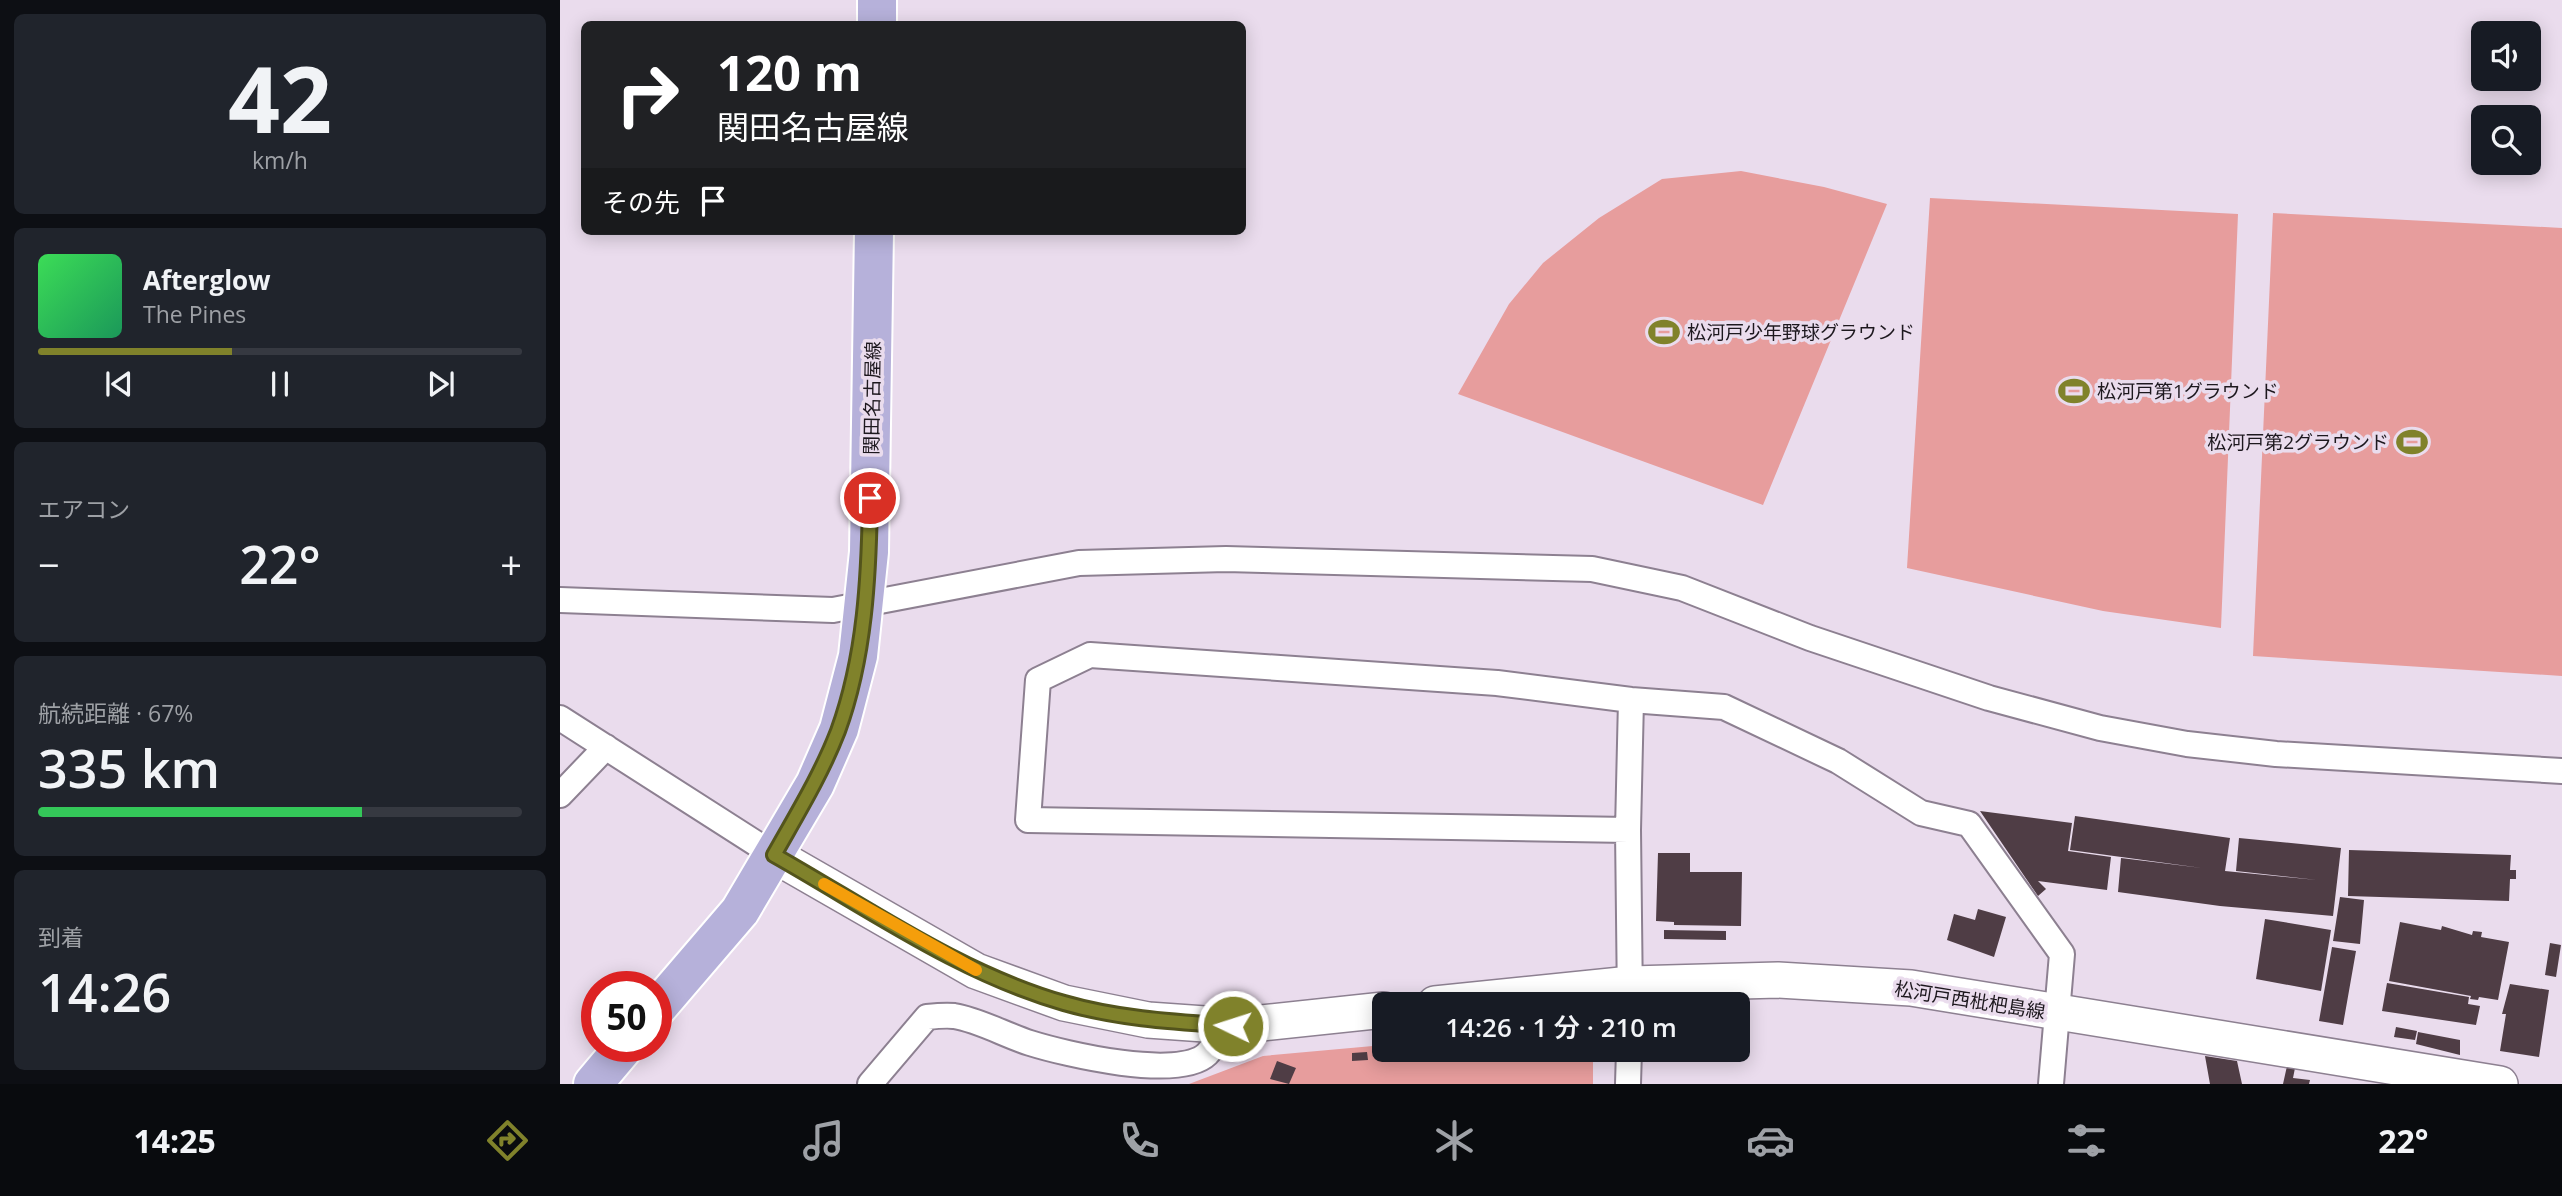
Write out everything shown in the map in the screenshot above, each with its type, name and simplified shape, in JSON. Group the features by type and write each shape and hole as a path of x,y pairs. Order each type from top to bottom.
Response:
{"main road":[{"path":"877,0 877,21"},
{"name":"関田名古屋線","path":"672,990 740,911 815,785 839,729 858,656 869,552 874,235"},
{"path":"774,855 976,971 1064,1003 1148,1020 1221,1025 1372,1011"},
{"name":"松河戸西枇杷島線","path":"1653,992 1778,981 1911,988 2057,1014 2500,1084"},
{"path":"593,1084 612,1062"}],"street":[{"path":"560,600 833,610 1079,563 1226,559 1592,569 1682,588 1810,638 1989,698 2100,728 2187,744 2276,754 2562,771"},
{"path":"1628,830 1028,820 1038,680 1090,655 1497,683 1631,700 1724,707 1838,761 1921,813 1969,824 2063,954 2051,1084"},
{"path":"1630,992 1628,830 1631,700"},
{"path":"560,718 774,855"},
{"path":"560,796 606,747"},
{"path":"870,1084 927,1017 954,1016 1033,1044 1070,1053 1162,1066 1191,1063 1206,1055 1214,1045 1221,1025"},
{"path":"1628,1084 1629,1062"}],"shaded area":[{"name":"松河戸少年野球グラウンド","path":"1741,171 1824,187 1887,204 1763,505 1458,394 1509,304 1543,263 1599,218 1662,179"},
{"name":"松河戸第1グラウンド","path":"1930,198 2238,214 2221,628 2103,611 1907,568"},
{"name":"松河戸第2グラウンド","path":"2273,213 2562,228 2562,676 2253,656"},
{"path":"1372,1046 1372,1062 1593,1062 1593,1084 1189,1084 1263,1056"}],"building":[{"path":"1980,811 2072,823 2068,851 2111,857 2107,890 2038,881 2046,889 2038,896"},
{"path":"2075,816 2230,838 2225,871 2317,880 2236,871 2239,838 2341,848 2333,916 2220,906 2118,892 2121,858 2202,868 2070,850"},
{"path":"2349,850 2511,855 2510,870 2516,870 2516,879 2510,879 2509,901 2348,896"},
{"path":"1658,853 1690,853 1690,872 1742,872 1741,926 1674,925 1674,922 1656,921"},
{"path":"2340,897 2364,900 2360,944 2333,941"},
{"path":"1978,909 2006,917 1994,957 1947,940 1954,914 1975,920"},
{"path":"2265,919 2331,930 2321,991 2256,979"},
{"path":"2400,922 2441,930 2442,926 2472,935 2473,931 2482,932 2481,937 2509,942 2498,1000 2479,997 2478,1000 2470,999 2471,996 2389,981"},
{"path":"1664,930 1726,931 1726,940 1664,939"},
{"path":"2550,943 2561,945 2556,977 2545,975"},
{"path":"2332,947 2356,951 2343,1025 2319,1021"},
{"path":"2387,983 2469,997 2468,1004 2480,1006 2476,1025 2382,1011"},
{"path":"2510,984 2549,990 2539,1057 2500,1051 2506,1014 2502,1014"},
{"path":"2396,1027 2417,1031 2415,1040 2394,1037"},
{"path":"2418,1032 2460,1040 2460,1055 2416,1044"},
{"path":"1367,1052 1368,1060 1352,1061 1352,1053"},
{"path":"2205,1056 2237,1061 2242,1084 2210,1084"},
{"path":"1277,1061 1296,1068 1289,1084 1270,1079"},
{"path":"2287,1066 2295,1068 2293,1078 2310,1080 2309,1084 2283,1084"}],"slow traffic":[{"path":"824,884 976,970"}],"place":[{"name":"松河戸少年野球グラウンド","path":"1664,332"},
{"name":"松河戸第1グラウンド","path":"2074,391"},
{"name":"松河戸第2グラウンド","path":"2412,442"}],"route":[{"path":"870,498 865,606 858,656 839,729 815,785 774,855 976,971 1064,1003 1148,1020 1233,1026"}]}
